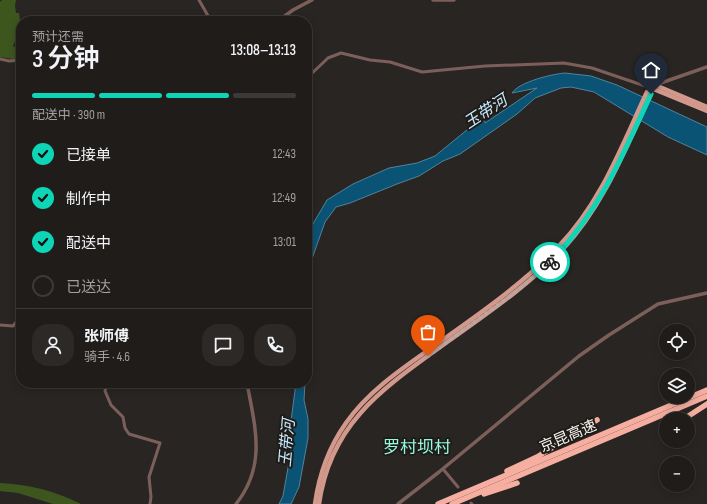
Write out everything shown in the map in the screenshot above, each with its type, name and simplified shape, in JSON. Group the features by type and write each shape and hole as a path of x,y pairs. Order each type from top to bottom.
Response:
{"highway":[{"name":"京昆高速","path":"452,501 707,390"},
{"name":"京昆高速","path":"438,504 452,501 707,396"},
{"path":"695,412 707,404"},
{"path":"452,501 536,457 597,420"},
{"path":"455,504 517,483"}],"main road":[{"path":"653,86 707,107"},
{"path":"653,86 707,111"},
{"path":"315,504 319,482 327,457 339,433 354,411 389,378 515,288 546,260 567,238 586,213 601,188 628,138 649,93"},
{"path":"319,504 331,458 343,435 358,414 392,382 505,300 550,263 590,216 616,170 628,138"}],"street":[{"path":"199,0 208,16"},
{"path":"285,16 312,0"},
{"path":"433,0 454,0"},
{"path":"312,73 328,58 341,53 370,60 390,62 422,72 485,66 564,63 592,68 653,86 707,67"},
{"path":"0,59 16,60"},
{"path":"398,504 443,469 561,370 609,335 658,304 707,293"},
{"path":"0,325 13,326 16,322"},
{"path":"106,388 105,391 112,407 123,417 129,434 160,443 149,477 151,497 150,504"},
{"path":"236,504 250,482 256,456 256,433 247,388"},
{"path":"443,469 458,487"}],"green space":[{"path":"2,0 16,0 16,13 19,13 19,16 16,16 16,39 13,46 16,48 16,59 0,57 0,2"},
{"path":"0,483 42,489 62,495 81,504 53,504 18,493 0,491"}],"water":[{"path":"565,73 591,76 617,85 707,127 707,155 668,137 594,92 571,87 561,88 535,98 517,114 460,154 443,161 419,176 336,207 325,222 312,259 312,226 327,200 353,184 389,168 417,163 435,156 484,116 485,123 537,88 512,93 521,85 552,75"},
{"path":"295,388 305,388 304,400 308,419 308,438 299,487 291,504 279,504 283,496 292,445 291,421"}],"way so far":[{"path":"428,356 533,279 550,262"}],"district":[{"name":"罗村坝村","path":"417,447"}],"route":[{"path":"550,262 570,241 590,216 616,170 651,94"}],"water label":[{"name":"玉带河","path":"485,111"},
{"name":"玉带河","path":"286,443"}]}
